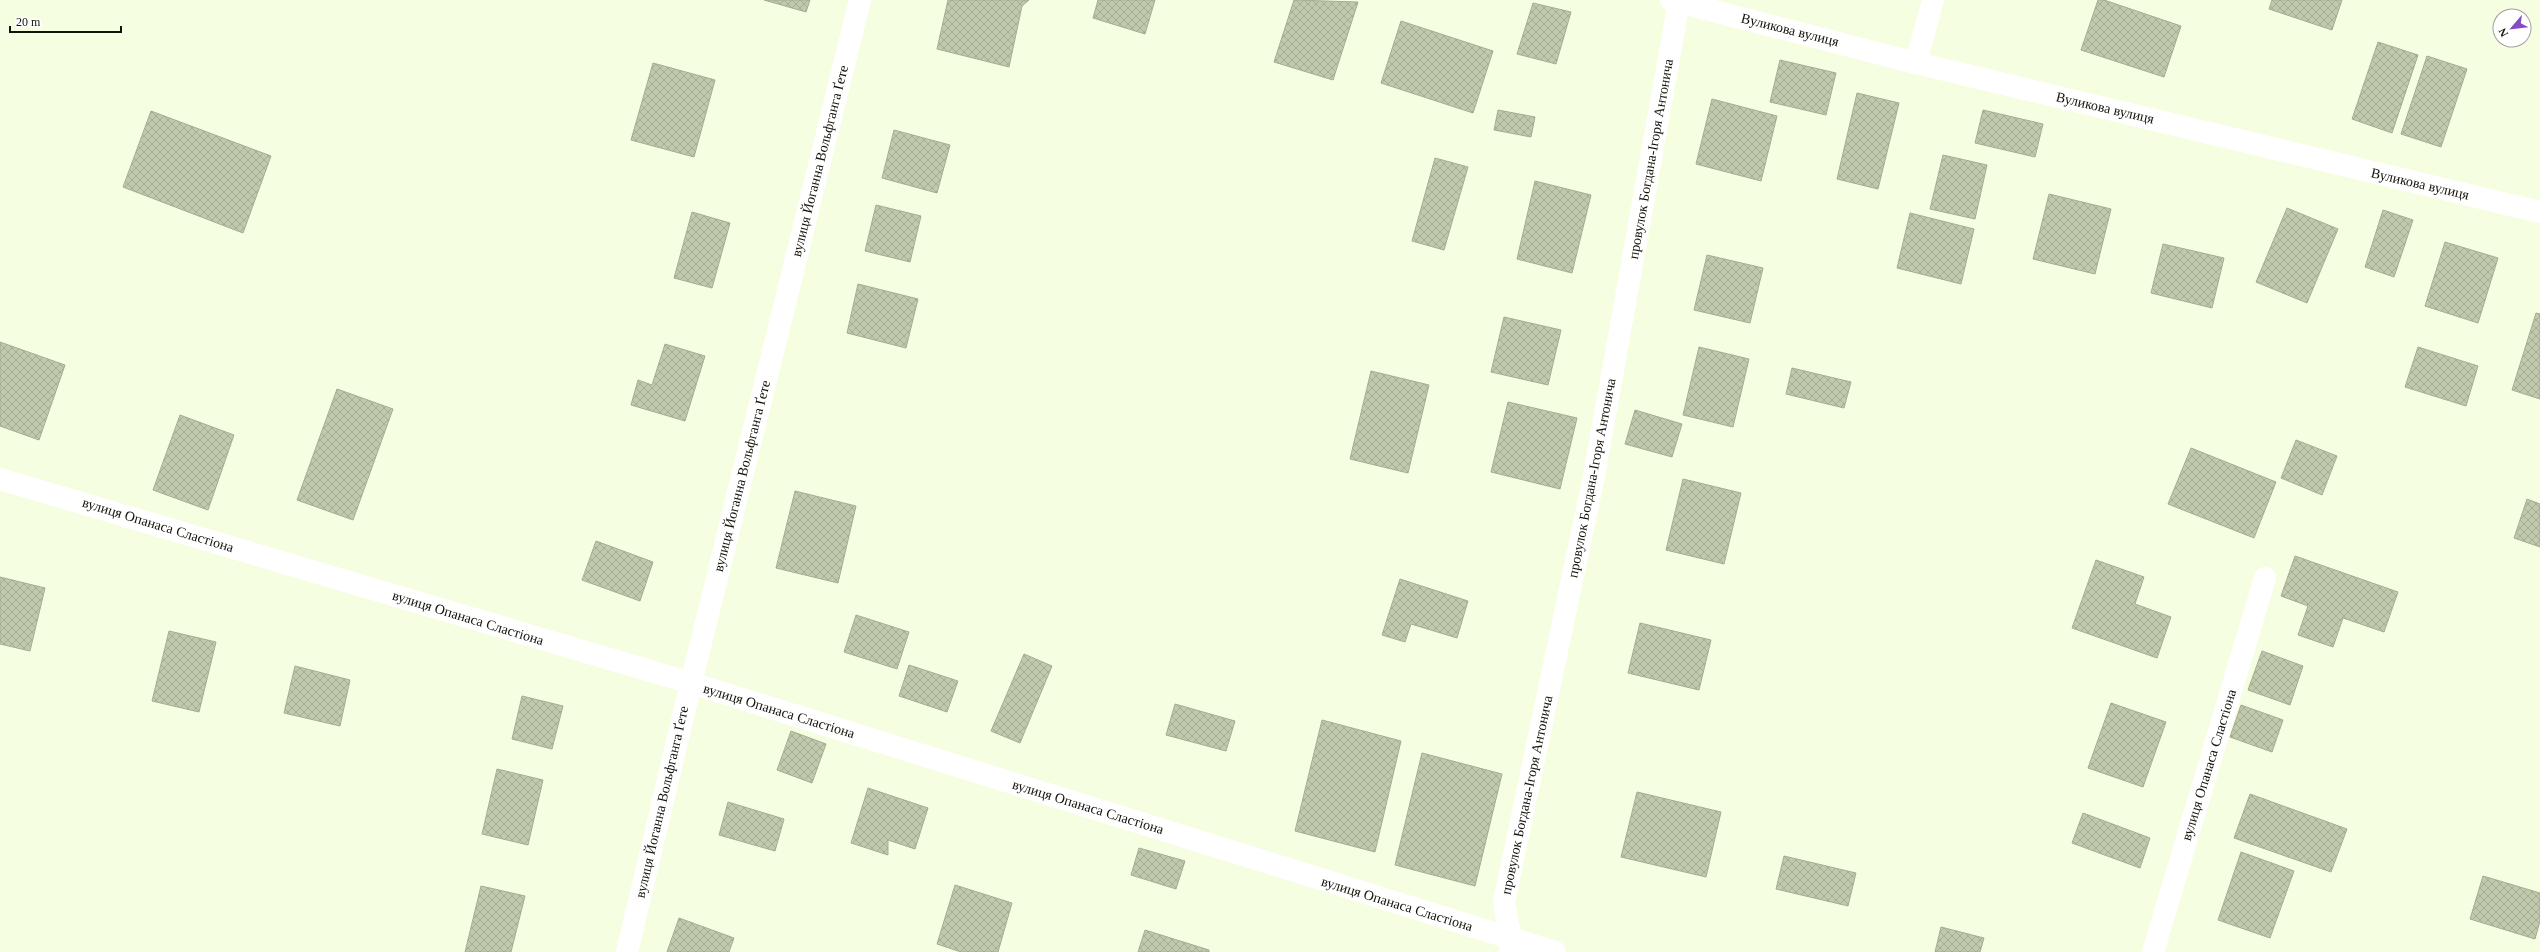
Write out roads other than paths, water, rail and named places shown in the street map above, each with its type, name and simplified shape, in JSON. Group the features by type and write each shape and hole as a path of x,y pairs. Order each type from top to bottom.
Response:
{"street":[{"name":"вулиця Йоганна Вольфганга Ґете","path":"627,952 690,683 860,0"},
{"path":"1916,63 1933,0"},
{"name":"Вуликова вулиця","path":"1675,1 1916,63 2540,212"},
{"name":"провулок Богдана-Ігоря Антонича","path":"1510,945 1504,902 1594,476 1675,1"},
{"name":"вулиця Опанаса Сластіона","path":"0,479 690,683 1510,945 1555,952"},
{"name":"вулиця Опанаса Сластіона","path":"2153,952 2265,578"}]}
